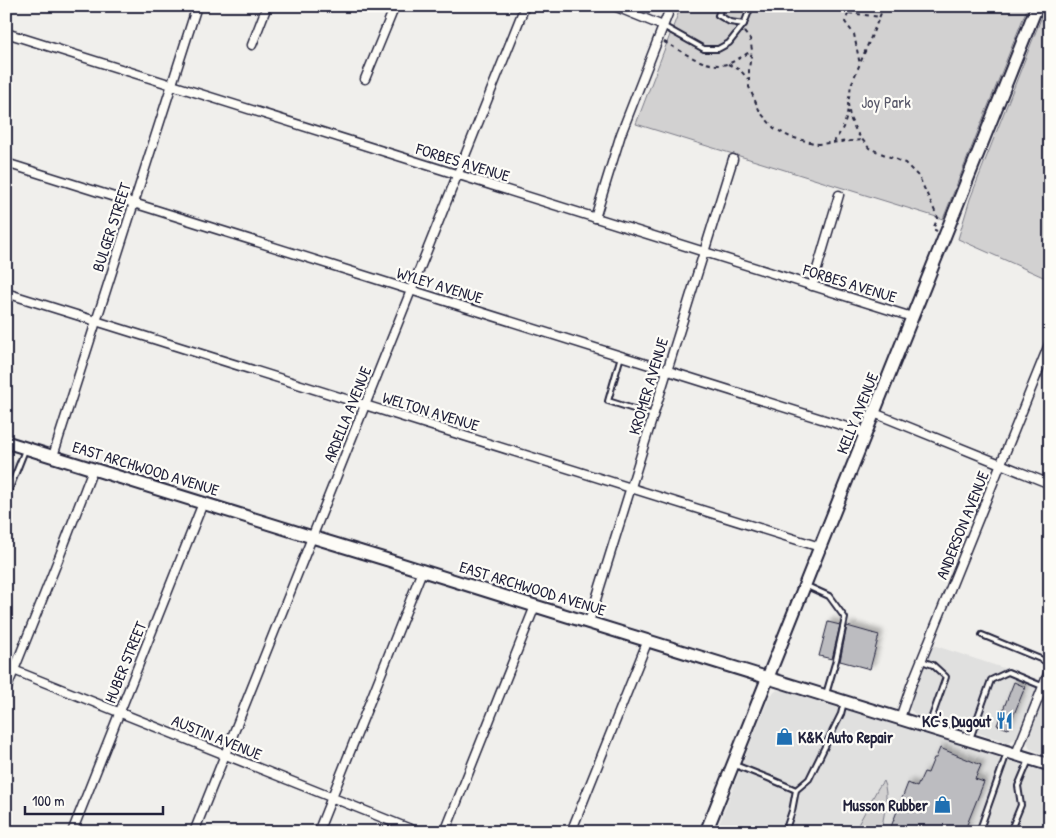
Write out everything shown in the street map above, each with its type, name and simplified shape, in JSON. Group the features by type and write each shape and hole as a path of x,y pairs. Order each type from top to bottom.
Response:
{"main road":[{"name":"KELLY AVENUE","path":"706,832 1038,6"},
{"name":"EAST ARCHWOOD AVENUE","path":"6,442 1050,765"}],"street":[{"name":"BULGER STREET","path":"53,456 197,6"},
{"path":"252,45 267,6"},
{"path":"365,79 396,6"},
{"name":"ARDELLA AVENUE","path":"194,832 525,6"},
{"path":"614,6 663,26"},
{"path":"595,218 621,134 671,6"},
{"name":"FORBES AVENUE","path":"6,33 912,317"},
{"name":"KROMER AVENUE","path":"589,622 733,159"},
{"name":"WYLEY AVENUE","path":"6,163 866,433"},
{"path":"812,286 839,195"},
{"name":"WELTON AVENUE","path":"6,293 820,547"},
{"name":"ANDERSON AVENUE","path":"900,718 1050,342"},
{"path":"874,413 1050,484"},
{"path":"6,690 10,669 60,555 93,469"},
{"name":"HUBER STREET","path":"72,832 203,503"},
{"path":"318,832 422,570"},
{"path":"445,832 534,606"},
{"path":"571,832 648,640"},
{"name":"AUSTIN AVENUE","path":"10,669 418,832"},
{"path":"1012,752 1050,669"}],"lane":[{"path":"722,6 718,15 730,22 744,24"},
{"path":"663,26 704,49 718,49 729,42 744,24 751,6"},
{"path":"621,356 608,401 653,415"},
{"path":"6,498 26,448"},
{"path":"805,585 829,596 846,618 826,695"},
{"path":"982,635 1050,663"},
{"path":"922,661 933,665 946,677 928,727"},
{"path":"970,740 991,680 1008,672 1042,686"},
{"path":"785,832 796,790 809,779 841,714 845,701"},
{"path":"979,832 1012,752"},
{"path":"1010,832 1021,805 1018,786 1030,758"},
{"path":"734,765 796,790"}],"path":[{"path":"833,143 846,122 851,85 884,6"},
{"path":"851,7 846,22 854,34 860,65"},
{"path":"848,13 880,17"},
{"path":"740,29 750,39 752,50 749,68 749,87 760,112 774,128 790,137 818,144 863,140"},
{"path":"726,63 740,70 749,80"},
{"path":"848,104 850,118 857,133 869,148 905,163 919,177 938,218 933,230 946,234"}],"shaded area":[{"path":"6,459 23,465 6,509"},
{"path":"933,645 1040,680 1018,738 1008,742 915,714 910,709 909,702"},
{"path":"1050,686 1050,756 1030,749 1027,740"},
{"path":"777,690 786,691 1050,773 1050,832 716,832 770,696"}],"green space":[{"name":"Joy Park","path":"681,6 1028,6 943,219 636,124"},
{"path":"1050,7 1050,280 958,239 970,199 1042,16"},
{"path":"883,781 886,799 881,832 854,832 878,788"}],"building":[{"path":"828,622 840,625 832,659 819,656"},
{"path":"847,626 879,635 870,669 840,661"},
{"path":"1014,682 1025,687 1008,729 997,725"},
{"path":"940,748 981,765 975,779 984,782 964,832 889,832 908,783 917,787 924,772 928,773"},
{"path":"1050,810 1050,832 1040,832"}],"place":[{"name":"KC's Dugout","path":"1005,721"},
{"name":"K&K Auto Repair","path":"784,737"},
{"name":"Musson Rubber","path":"942,805"}]}
